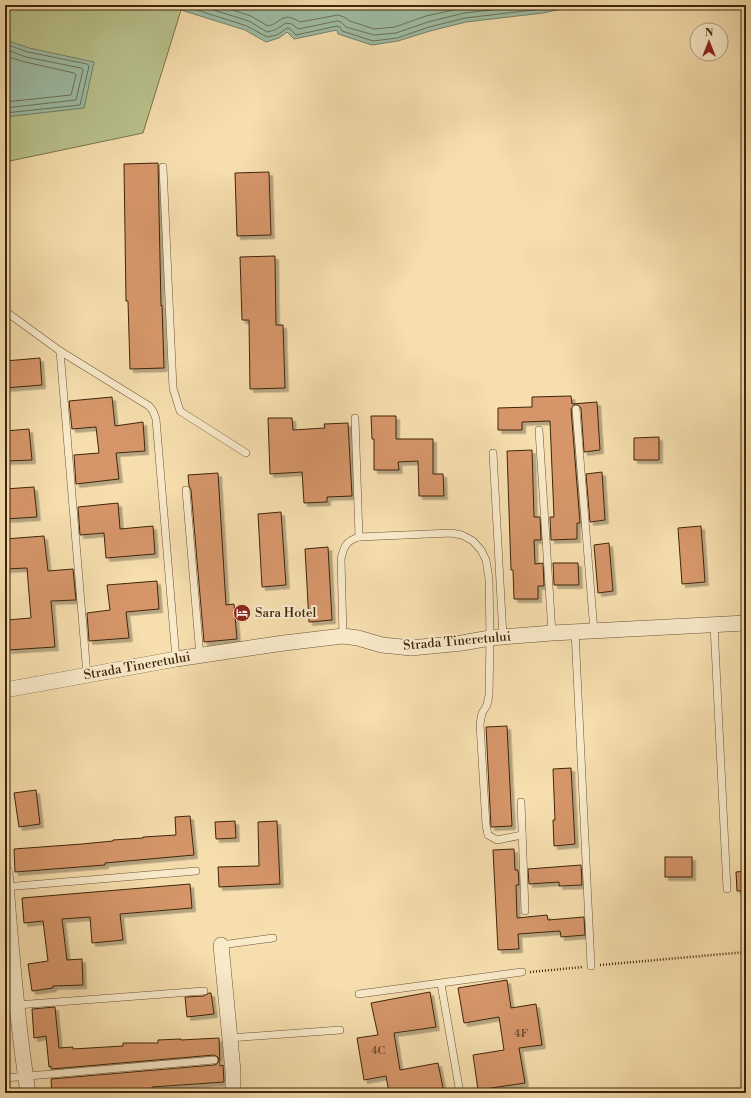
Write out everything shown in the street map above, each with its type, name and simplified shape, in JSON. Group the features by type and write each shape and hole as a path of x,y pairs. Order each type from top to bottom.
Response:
{"street":[{"name":"Strada Tineretului","path":"5,690 176,659 284,642 344,636 388,646 411,648 462,643 496,637 575,631 746,623"},
{"path":"5,882 7,931 12,987 17,1005 28,1093"},
{"path":"221,945 233,1070 233,1093"}],"lane":[{"path":"163,167 172,388 180,411 246,453"},
{"path":"5,311 60,351 149,406 153,412 156,419 176,659"},
{"path":"60,351 87,675"},
{"path":"576,408 594,631"},
{"path":"355,418 359,537"},
{"path":"539,430 552,633"},
{"path":"493,453 496,637 489,695 487,705 482,713 480,724 486,824 488,835 496,840 522,835"},
{"path":"186,490 200,656"},
{"path":"344,636 342,554 343,548 350,540 359,537 451,533 462,535 473,541 481,550 486,560 490,579 496,637"},
{"path":"714,625 727,889"},
{"path":"575,631 591,966"},
{"path":"521,802 525,911"},
{"path":"5,882 196,871"},
{"path":"221,945 273,938"},
{"path":"359,994 522,972"},
{"path":"441,984 460,1093"},
{"path":"17,1005 204,991"},
{"path":"229,1038 340,1030"},
{"path":"5,1078 214,1060"}],"path":[{"path":"522,972 746,952"}],"shaded area":[{"path":"5,5 171,5 181,10 143,133 5,162"}],"water":[{"path":"171,5 579,5 543,13 466,22 398,41 372,45 338,34 337,30 294,39 287,32 279,38 266,42 245,30 181,10"},
{"path":"5,40 29,48 94,62 84,108 5,117"}],"building":[{"path":"158,163 164,368 130,369 128,301 126,301 124,164"},
{"path":"269,172 271,235 237,236 235,173"},
{"path":"275,256 276,325 283,325 285,388 250,389 249,320 242,320 240,257"},
{"path":"40,358 42,385 5,388 5,361"},
{"path":"571,396 572,404 597,402 600,450 584,452 581,408 578,405 574,405 571,409 580,523 577,523 577,539 551,540 550,517 554,517 550,421 522,422 522,430 498,430 498,408 532,407 532,397"},
{"path":"112,397 115,426 143,422 145,451 116,453 119,479 76,484 74,455 99,453 96,427 72,429 69,401"},
{"path":"371,416 396,416 396,439 433,439 433,474 443,474 444,496 419,496 418,461 398,462 399,470 374,470 374,439 372,439"},
{"path":"268,418 292,418 293,430 325,428 324,424 348,423 352,496 327,497 327,502 304,503 302,472 270,474"},
{"path":"29,429 32,460 5,461 5,431"},
{"path":"659,437 659,460 634,460 634,438"},
{"path":"532,450 534,517 540,517 541,540 534,540 535,564 543,563 544,586 538,586 538,599 514,599 513,570 511,570 507,451"},
{"path":"602,472 605,520 590,522 586,474"},
{"path":"218,473 226,605 234,604 237,639 204,642 191,490 188,475"},
{"path":"34,487 37,517 5,519 5,489"},
{"path":"118,503 120,529 153,526 155,554 106,558 104,533 80,535 78,507"},
{"path":"281,512 286,585 262,587 258,514"},
{"path":"701,526 705,582 682,584 678,528"},
{"path":"44,536 48,571 73,569 76,600 51,601 55,647 8,650 6,620 31,618 27,568 5,569 5,539"},
{"path":"609,543 613,591 598,593 594,545"},
{"path":"328,547 332,620 309,622 305,549"},
{"path":"553,563 578,563 579,585 554,585"},
{"path":"157,581 159,609 126,612 129,638 89,641 87,613 110,610 107,585"},
{"path":"507,726 512,826 491,827 486,727"},
{"path":"571,768 575,844 554,846 553,820 555,820 553,769"},
{"path":"36,790 40,824 19,827 14,793"},
{"path":"190,816 194,855 105,863 105,865 15,872 14,849 176,835 175,817"},
{"path":"235,821 236,838 216,839 215,822"},
{"path":"277,821 280,884 219,887 218,867 259,866 258,822"},
{"path":"514,849 515,870 518,870 519,885 516,885 517,918 547,915 548,920 584,917 585,935 561,937 560,931 518,934 519,949 498,950 493,850"},
{"path":"665,857 692,857 692,877 665,877"},
{"path":"581,865 582,885 559,886 559,882 529,884 528,869"},
{"path":"746,871 746,891 737,891 736,872"},
{"path":"190,884 192,908 120,914 123,940 92,943 90,917 62,919 67,960 82,959 83,985 53,986 53,988 32,991 28,964 48,961 43,921 24,923 22,898"},
{"path":"507,980 511,1008 536,1004 542,1045 519,1048 525,1083 478,1090 473,1055 504,1050 499,1017 464,1023 458,988"},
{"path":"430,992 436,1027 394,1033 400,1070 438,1063 444,1093 389,1093 386,1076 364,1080 357,1038 378,1035 371,1003"},
{"path":"211,993 214,1014 187,1017 185,997 204,996"},
{"path":"55,1007 59,1048 73,1047 73,1049 123,1046 123,1043 158,1043 158,1040 219,1038 220,1066 223,1065 224,1082 152,1087 152,1090 116,1093 52,1093 51,1079 214,1065 217,1064 219,1060 218,1057 214,1055 51,1069 51,1066 49,1067 46,1036 34,1038 32,1009"}],"place":[{"name":"Sara Hotel","path":"242,613"}]}
